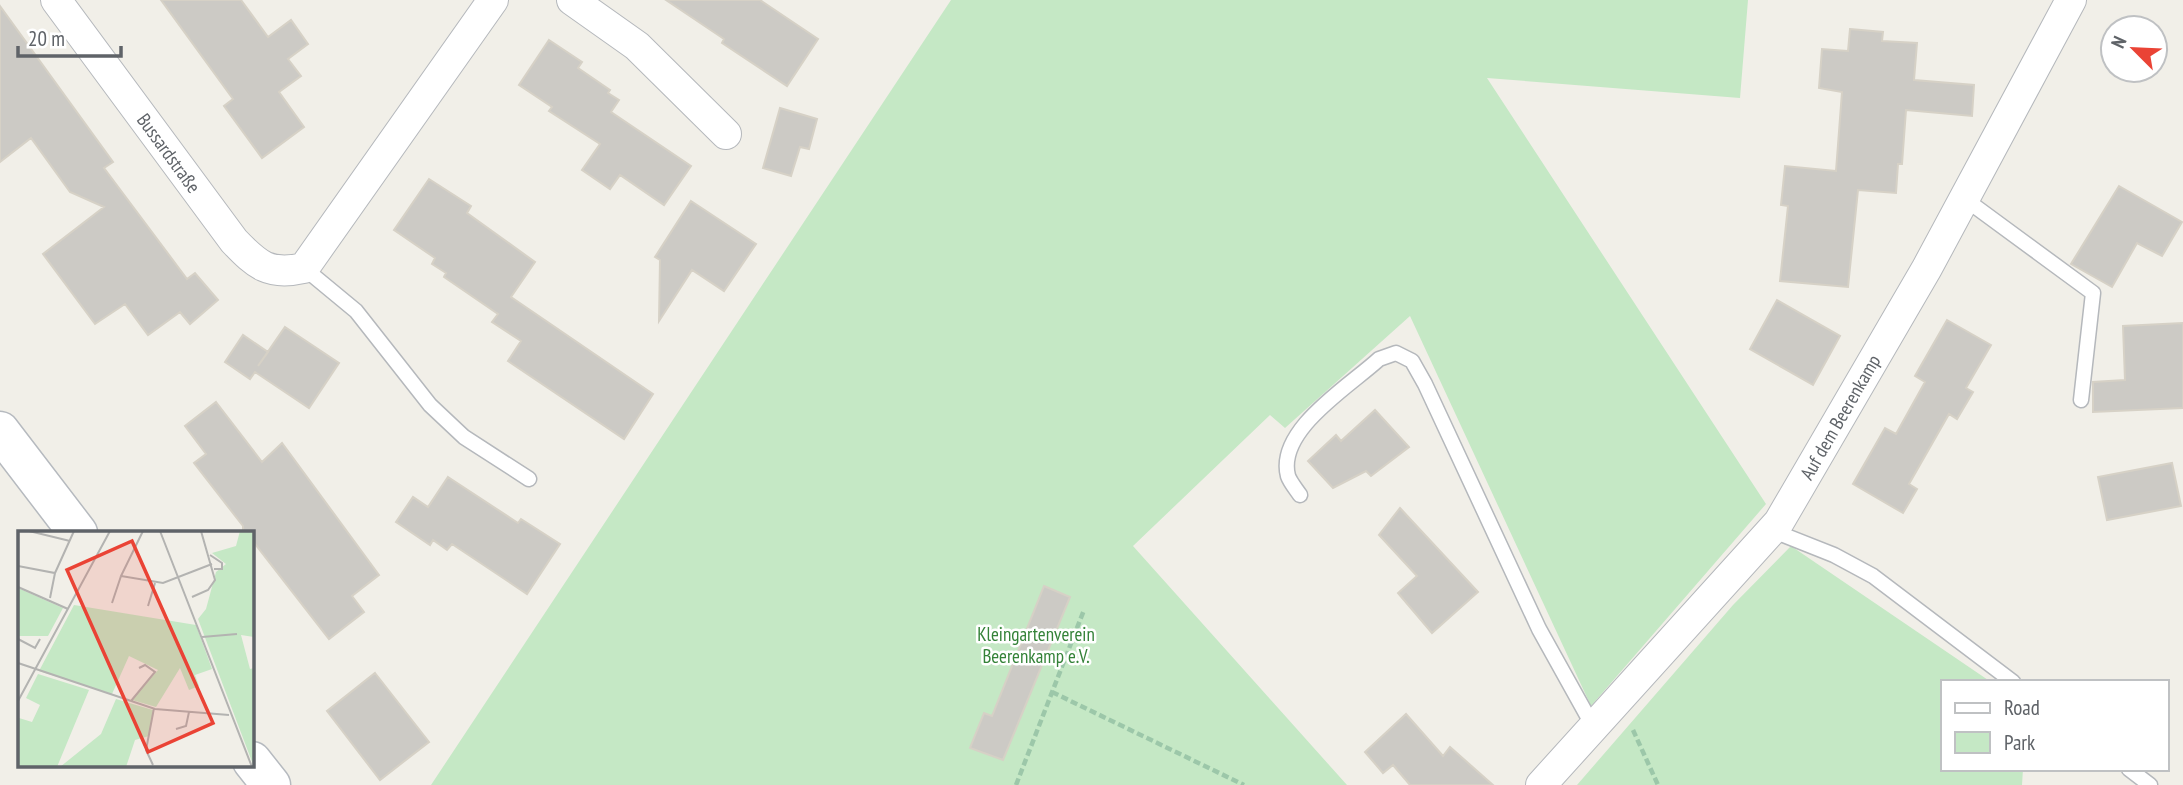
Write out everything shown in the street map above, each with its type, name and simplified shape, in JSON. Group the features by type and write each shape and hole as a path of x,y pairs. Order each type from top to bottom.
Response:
{"main road":[{"path":"0,431 76,531"},
{"path":"254,764 271,785"}],"street":[{"name":"Bussardstraße","path":"56,0 234,241 255,263 282,273 304,268"},
{"path":"304,268 493,0"},
{"path":"572,0 636,46 726,134"},
{"name":"Auf dem Beerenkamp","path":"1541,785 1771,530 1965,199 2071,0"}],"lane":[{"path":"1965,199 2094,293 2081,400"},
{"path":"304,268 356,312 430,405 464,437 529,479"},
{"path":"1300,495 1288,476 1290,449 1298,430 1380,359 1396,353 1412,360 1438,410 1539,629 1576,700 1593,726"},
{"path":"1771,530 1826,551 1873,576 2010,680"},
{"path":"2132,771 2150,785"}],"path":[{"path":"1016,785 1084,610"},
{"path":"1052,692 1244,785"},
{"path":"1618,697 1658,785"}],"green space":[{"name":"Kleingartenverein Beerenkamp e.V.","path":"951,0 1748,0 1740,98 1487,78 1766,504 1591,706 1410,316 1285,428 1270,415 1133,546 1347,785 431,785"},
{"path":"1791,546 1988,680 1941,680 1941,771 2023,771 2022,785 1577,785 1733,605"}],"building":[{"path":"161,0 241,0 268,37 291,20 308,44 288,59 301,76 279,92 304,127 262,158 224,106 233,99"},
{"path":"666,0 760,0 818,39 787,86 722,43 724,39"},
{"path":"0,6 113,162 104,168 187,279 195,273 218,300 190,324 180,312 148,335 125,304 95,324 43,254 104,207 70,192 31,138 0,162"},
{"path":"1850,29 1883,32 1882,41 1917,43 1914,80 1974,85 1972,116 1906,110 1902,164 1898,164 1896,193 1858,190 1848,287 1780,281 1788,206 1781,205 1785,166 1836,171 1842,92 1819,88 1822,49 1848,51"},
{"path":"549,40 582,62 578,68 610,90 608,93 619,100 611,112 691,166 664,205 620,175 610,189 582,170 600,144 549,111 552,107 519,85"},
{"path":"780,108 817,119 809,149 800,147 791,176 763,168"},
{"path":"429,179 471,206 467,213 535,262 511,297 653,394 624,439 508,361 521,341 492,322 498,314 444,277 446,273 432,264 435,258 394,230"},
{"path":"2119,186 2182,222 2162,256 2137,243 2112,287 2071,264"},
{"path":"691,201 756,244 724,291 692,270 659,321 660,260 655,257"},
{"path":"1777,300 1840,336 1813,385 1750,349"},
{"path":"1947,320 1991,345 1966,388 1973,392 1957,419 1949,414 1909,484 1917,489 1903,513 1853,484 1885,428 1896,434 1925,382 1915,376"},
{"path":"2183,323 2183,408 2093,412 2093,382 2125,380 2123,326"},
{"path":"285,327 339,363 309,408 255,372 250,379 225,362 243,335 268,352"},
{"path":"216,402 262,462 282,443 379,575 352,596 364,612 329,639 254,543 254,531 243,531 243,526 194,463 206,454 185,426"},
{"path":"1375,410 1409,447 1371,476 1366,471 1333,488 1308,461 1336,435 1341,441"},
{"path":"2172,463 2181,506 2107,520 2098,477"},
{"path":"448,477 518,523 521,519 560,544 527,594 452,544 447,550 433,540 430,545 396,522 413,497 428,507"},
{"path":"1400,508 1478,592 1432,633 1398,593 1417,576 1379,535"},
{"path":"1044,586 1070,597 1003,760 970,748 984,713 992,716"},
{"path":"375,673 429,742 380,780 327,711"},
{"path":"1406,714 1443,756 1450,747 1493,785 1410,785 1393,765 1383,773 1365,752"}]}
